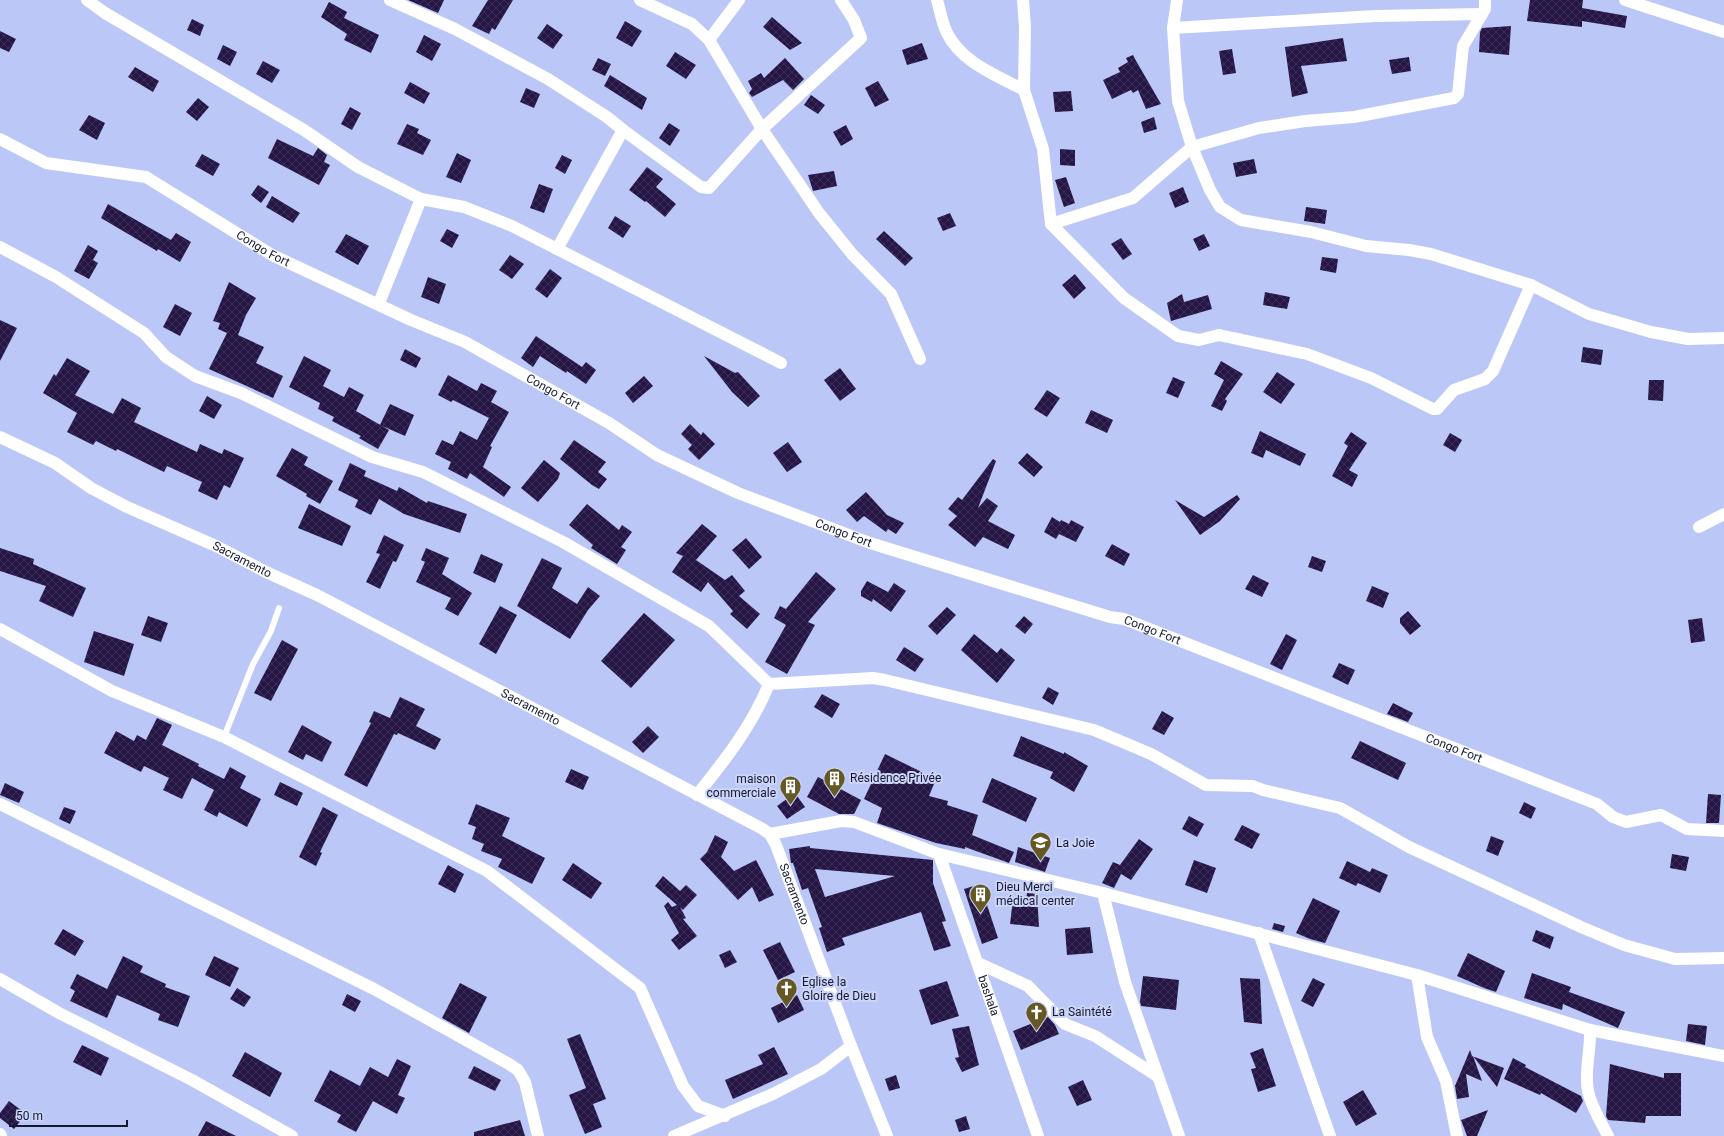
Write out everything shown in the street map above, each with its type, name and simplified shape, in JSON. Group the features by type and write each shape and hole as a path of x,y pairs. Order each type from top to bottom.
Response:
{"street":[{"path":"87,0 105,13 304,130 358,167 421,199 464,207 512,226 780,363"},
{"path":"390,0 455,29 548,79 590,105 701,187 709,188 762,128 861,38 854,20 841,0"},
{"path":"640,0 692,24 709,40 762,128 824,219 852,254 891,294 920,359"},
{"path":"709,40 739,0"},
{"path":"937,0 947,33 956,48 964,56 991,73 1024,90"},
{"path":"1023,0 1025,27 1024,90 1043,149 1051,224 1128,301 1174,334 1199,340 1219,335 1307,354 1371,378 1433,409 1437,409 1449,393 1489,376 1531,285"},
{"path":"1176,0 1173,28 1178,101 1192,147 1210,190 1220,207 1241,220 1311,232 1366,246 1409,250 1431,254 1531,285 1589,314 1651,332 1688,339 1724,338"},
{"path":"1051,224 1132,198 1192,147 1258,128 1305,121 1354,117 1454,98 1458,94 1464,43 1486,6 1485,0"},
{"path":"1625,0 1724,32"},
{"path":"1173,28 1374,16 1482,14"},
{"path":"557,249 623,130"},
{"name":"Congo Fort","path":"0,139 46,162 146,177 272,255 379,303 412,320 465,342 609,423 656,455 738,494 870,543 1110,617 1124,619 1597,804 1619,820 1626,822 1661,815 1687,829 1724,831"},
{"path":"379,303 421,199"},
{"path":"0,247 56,277 144,334 166,357 195,376 241,393 372,457 423,472 563,542 709,626 769,684 872,678 1094,730 1151,754 1206,785 1253,786 1263,790 1340,808 1409,847 1581,927 1624,945 1674,958 1724,958"},
{"name":"Sacramento","path":"0,437 55,463 91,488 127,507 216,546 266,572 317,595 770,834 776,845 851,1046 887,1136"},
{"path":"1699,527 1724,514"},
{"path":"0,629 112,691 224,737 487,871 640,988 683,1086 694,1103 725,1116"},
{"path":"696,795 732,750 760,707 769,684"},
{"path":"0,804 374,989 518,1070 525,1082 538,1136"},
{"path":"770,834 848,821 939,854 1103,893 1416,975 1590,1030 1724,1056"},
{"name":"bashala","path":"939,854 1038,1136"},
{"path":"1103,893 1125,982 1179,1136"},
{"path":"1259,933 1330,1136"},
{"path":"978,963 1028,986 1065,1024 1095,1036 1157,1076"},
{"path":"1416,975 1426,1033 1446,1081 1457,1136"},
{"path":"0,979 59,1013 192,1080 292,1136"},
{"path":"1590,1030 1590,1056 1587,1073 1588,1092 1608,1136"},
{"path":"674,1136 698,1131 725,1116 773,1094 821,1069 851,1046"}],"lane":[{"path":"224,737 253,664 271,631 280,608"}],"building":[{"path":"408,0 444,0 438,13"},
{"path":"488,0 513,0 495,30 492,28 489,34 472,26"},
{"path":"1530,0 1583,0 1582,8 1627,16 1625,28 1582,21 1582,27 1527,21"},
{"path":"329,2 347,12 344,18 379,35 371,53 344,40 347,34 321,17"},
{"path":"772,17 802,43 790,50 763,27"},
{"path":"192,19 204,25 200,36 187,30"},
{"path":"625,21 642,31 632,47 616,38"},
{"path":"547,24 563,35 553,49 537,38"},
{"path":"1511,26 1509,55 1479,52 1480,32 1482,28"},
{"path":"0,31 16,39 9,52 0,48"},
{"path":"424,35 441,44 432,61 416,52"},
{"path":"1343,38 1347,61 1301,66 1308,93 1292,97 1285,47"},
{"path":"922,43 928,59 907,65 902,50"},
{"path":"223,45 237,52 230,66 217,59"},
{"path":"1232,49 1236,73 1223,75 1219,51"},
{"path":"675,52 696,65 686,79 666,66"},
{"path":"1133,55 1161,104 1146,109 1138,90 1133,93 1131,90 1112,99 1103,80 1120,72 1118,68 1128,62 1126,58"},
{"path":"1409,57 1411,71 1392,74 1389,60"},
{"path":"598,58 611,64 605,76 592,70"},
{"path":"785,58 804,79 793,90 783,80 752,97 749,93 752,89 748,81 761,73 764,78"},
{"path":"263,61 280,70 272,83 256,74"},
{"path":"135,67 159,81 153,92 128,77"},
{"path":"610,75 647,98 642,110 604,86"},
{"path":"878,81 889,100 875,107 865,88"},
{"path":"410,82 430,93 424,104 404,93"},
{"path":"526,88 540,94 534,108 520,102"},
{"path":"1071,91 1073,111 1055,112 1053,92"},
{"path":"811,95 825,105 818,114 804,105"},
{"path":"198,98 209,107 197,121 186,112"},
{"path":"350,107 361,113 352,130 341,124"},
{"path":"89,115 105,123 97,140 79,130"},
{"path":"1154,117 1157,129 1144,133 1141,122"},
{"path":"669,123 680,130 670,146 659,138"},
{"path":"407,124 419,129 417,133 431,140 423,155 397,144"},
{"path":"846,125 853,139 841,146 833,132"},
{"path":"277,139 313,156 318,148 327,155 324,162 330,165 319,185 268,158"},
{"path":"1060,149 1075,150 1075,166 1060,165"},
{"path":"457,153 471,160 461,183 446,177"},
{"path":"202,154 220,164 213,176 195,166"},
{"path":"562,155 572,160 565,174 555,168"},
{"path":"1254,159 1257,173 1236,177 1233,163"},
{"path":"647,167 663,179 656,187 676,204 665,217 646,201 645,202 629,190"},
{"path":"834,171 837,186 813,191 808,175"},
{"path":"1066,177 1075,203 1064,207 1055,180"},
{"path":"539,184 553,189 544,213 530,208"},
{"path":"258,185 269,192 261,203 251,195"},
{"path":"1183,187 1189,202 1175,208 1169,193"},
{"path":"272,196 300,213 293,223 266,207"},
{"path":"108,204 171,240 176,233 191,242 180,262 158,249 157,251 101,218"},
{"path":"1306,207 1327,210 1325,224 1304,221"},
{"path":"950,213 956,226 943,231 937,218"},
{"path":"615,216 631,226 623,238 608,228"},
{"path":"447,229 459,235 452,248 440,241"},
{"path":"884,231 913,258 905,266 876,239"},
{"path":"346,234 369,246 358,265 335,252"},
{"path":"1204,234 1210,246 1199,251 1193,239"},
{"path":"1121,238 1132,254 1123,260 1111,244"},
{"path":"88,245 98,251 93,260 98,263 89,279 74,271"},
{"path":"510,255 524,264 512,279 499,270"},
{"path":"1322,257 1338,259 1336,273 1320,270"},
{"path":"550,269 562,278 547,298 535,289"},
{"path":"1075,274 1086,288 1074,299 1062,285"},
{"path":"428,277 446,284 439,304 421,297"},
{"path":"229,282 256,298 246,315 238,335 264,347 256,363 283,376 273,398 209,369 227,333 218,329 220,323 213,321"},
{"path":"1265,292 1290,297 1287,309 1263,305"},
{"path":"1182,294 1184,302 1208,295 1212,309 1171,321 1167,303"},
{"path":"175,304 192,313 180,336 163,327"},
{"path":"0,320 17,328 0,361"},
{"path":"536,336 582,367 586,362 596,370 586,384 567,371 566,373 540,356 533,367 521,358"},
{"path":"1583,347 1603,350 1601,365 1581,362"},
{"path":"405,349 421,358 416,368 400,360"},
{"path":"304,356 331,370 323,386 344,397 349,387 364,395 356,411 389,430 378,449 359,438 361,436 332,421 334,417 318,409 320,403 289,387"},
{"path":"704,356 735,373 738,372 760,396 748,407 732,392"},
{"path":"67,358 90,371 75,395 113,414 122,398 141,408 134,422 197,452 200,444 222,454 224,449 244,458 230,488 224,485 217,500 198,491 202,482 167,466 164,472 117,449 116,451 96,441 93,445 67,432 77,413 43,393 54,374 56,376"},
{"path":"1221,361 1243,374 1225,399 1227,401 1222,411 1211,406 1224,380 1214,374"},
{"path":"840,368 856,389 840,401 824,380"},
{"path":"1277,372 1295,384 1281,404 1263,392"},
{"path":"448,375 477,391 481,383 497,391 491,402 509,412 490,446 492,447 483,467 511,487 504,497 470,473 467,479 448,469 451,462 435,454 442,440 453,445 460,431 477,440 489,418 453,400 451,402 438,395"},
{"path":"644,376 653,386 633,403 625,393"},
{"path":"1173,377 1185,382 1178,398 1166,393"},
{"path":"1649,380 1664,380 1663,401 1648,400"},
{"path":"1047,390 1060,398 1047,417 1034,409"},
{"path":"207,396 222,405 214,419 199,411"},
{"path":"390,404 414,415 405,436 380,425"},
{"path":"1091,410 1113,420 1107,433 1085,423"},
{"path":"690,424 701,435 703,432 715,444 699,460 688,449 692,445 681,434"},
{"path":"1260,431 1306,454 1300,466 1266,450 1263,458 1251,453"},
{"path":"1351,432 1367,443 1349,470 1358,475 1352,487 1332,476 1348,446 1344,443"},
{"path":"1450,433 1462,440 1455,452 1443,445"},
{"path":"574,440 606,462 598,472 607,479 599,489 560,459"},
{"path":"788,442 802,462 787,472 773,453"},
{"path":"292,448 308,457 304,465 333,481 320,504 306,496 307,494 276,476"},
{"path":"1027,453 1043,467 1034,477 1018,463"},
{"path":"993,459 996,461 978,508 987,498 998,506 988,521 1015,535 1008,549 983,537 975,547 948,525 957,516 948,509 958,497 962,500"},
{"path":"544,460 560,473 558,479 538,502 521,488"},
{"path":"350,463 366,471 364,476 397,491 399,487 427,503 428,501 467,514 460,533 404,514 379,499 371,515 355,507 358,500 338,490"},
{"path":"866,492 887,515 904,523 896,534 888,529 886,532 864,516 857,522 846,510"},
{"path":"1237,495 1240,499 1220,521 1200,535 1175,500 1204,517"},
{"path":"309,504 351,526 342,546 298,528"},
{"path":"587,504 619,530 622,525 632,532 621,547 626,550 617,564 591,548 593,545 569,525"},
{"path":"1052,517 1060,522 1061,520 1069,524 1071,520 1084,527 1076,542 1059,534 1056,539 1044,532"},
{"path":"702,524 717,536 696,560 725,580 732,575 745,591 739,596 760,614 747,629 730,614 733,611 708,582 701,592 672,572 683,556 676,553"},
{"path":"384,535 404,545 396,562 393,561 380,589 366,582 380,554 376,553"},
{"path":"746,538 762,557 749,569 732,550"},
{"path":"1112,544 1130,554 1124,566 1105,556"},
{"path":"0,548 34,559 33,564 86,588 73,617 39,601 46,586 0,571"},
{"path":"426,548 449,558 442,574 472,593 458,616 445,609 451,598 416,582 425,562 421,560"},
{"path":"481,554 503,564 495,583 473,573"},
{"path":"1312,556 1326,561 1322,572 1308,567"},
{"path":"542,558 562,568 552,588 577,604 588,587 600,596 588,610 570,639 517,606"},
{"path":"816,572 836,589 808,622 815,625 787,674 765,662 786,625 774,618 780,606 786,609"},
{"path":"1253,575 1269,583 1262,597 1245,589"},
{"path":"867,581 888,592 894,583 906,591 891,612 873,599 872,602 861,596 861,591"},
{"path":"1372,586 1389,593 1383,608 1366,601"},
{"path":"500,606 517,615 496,654 479,644"},
{"path":"947,607 956,615 937,635 928,626"},
{"path":"1408,611 1421,626 1410,635 1400,623 1400,618"},
{"path":"644,613 675,640 631,688 601,661"},
{"path":"148,616 168,623 161,642 141,635"},
{"path":"1024,616 1033,624 1025,634 1015,626"},
{"path":"1702,618 1705,641 1691,643 1688,620"},
{"path":"94,631 134,644 124,676 84,662"},
{"path":"974,634 997,653 1001,648 1015,660 997,683 961,650"},
{"path":"1286,634 1297,640 1282,670 1270,664"},
{"path":"282,640 298,649 271,701 254,693"},
{"path":"904,647 924,659 915,672 896,660"},
{"path":"1339,663 1355,670 1348,685 1332,677"},
{"path":"1048,687 1059,693 1053,705 1042,698"},
{"path":"822,694 840,704 832,718 814,707"},
{"path":"400,697 425,709 416,726 441,739 435,750 398,733 397,735 394,734 367,787 344,775 371,723 369,722 374,711 390,718"},
{"path":"1393,703 1413,713 1408,722 1387,714"},
{"path":"1162,711 1174,718 1164,735 1152,729"},
{"path":"157,718 172,725 162,745 224,779 230,767 246,776 240,788 261,799 247,827 219,812 217,817 204,810 214,790 192,778 182,799 163,790 169,778 144,766 141,772 104,753 116,731 134,741 137,735 146,740"},
{"path":"302,725 332,742 322,762 306,754 303,760 288,752"},
{"path":"648,726 659,737 643,753 632,742"},
{"path":"1021,736 1064,754 1064,752 1088,766 1074,792 1050,778 1053,772 1013,756"},
{"path":"1360,741 1406,763 1398,780 1351,758"},
{"path":"885,754 936,779 929,796 948,801 947,805 978,815 972,835 1014,852 1009,863 965,847 965,849 936,843 877,823 882,808 864,799"},
{"path":"571,769 589,777 583,790 565,782"},
{"name":"Résidence Privée","path":"818,777 861,800 854,814 839,814 807,797"},
{"path":"992,778 1037,798 1026,822 982,802"},
{"path":"280,782 303,793 297,806 274,795"},
{"path":"5,783 24,792 19,803 0,795"},
{"name":"maison commerciale","path":"795,793 805,807 787,819 777,806"},
{"path":"1708,794 1721,795 1719,823 1706,823"},
{"path":"1524,802 1536,808 1531,819 1519,813"},
{"path":"476,804 510,818 502,836 545,858 532,884 498,867 502,859 481,851 484,844 472,839 476,827 468,824"},
{"path":"64,807 76,811 70,824 59,819"},
{"path":"323,807 338,815 320,852 322,853 316,866 299,857"},
{"path":"1189,816 1204,824 1197,837 1182,829"},
{"path":"1242,825 1260,834 1252,849 1234,840"},
{"path":"715,835 728,842 721,857 734,871 756,860 774,895 759,902 752,887 738,900 700,859 707,852"},
{"path":"1491,836 1504,841 1498,856 1486,851"},
{"path":"1139,839 1153,849 1131,880 1121,874 1114,888 1102,883 1113,862 1120,865"},
{"path":"810,846 810,848 933,860 933,883 946,921 942,922 951,946 934,951 921,912 842,938 845,945 827,952 819,928 822,927 808,888 802,890 793,863 791,863 789,849","holes":["815,869 895,876 825,897"]},
{"path":"1018,847 1050,858 1045,872 1015,862"},
{"path":"1672,854 1689,857 1686,871 1670,868"},
{"path":"1194,860 1216,868 1207,893 1185,885"},
{"path":"1347,861 1370,872 1372,868 1388,875 1380,893 1358,883 1356,886 1339,878"},
{"path":"573,863 602,883 591,899 562,880"},
{"path":"448,865 464,874 455,893 438,884"},
{"path":"663,876 680,891 686,885 697,895 683,910 680,907 686,918 683,919 697,936 679,950 671,940 679,933 664,906 668,902 672,907 677,905 655,886"},
{"name":"Dieu Merci médical center","path":"980,884 998,938 982,944 964,889"},
{"path":"1027,893 1037,894 1039,927 1010,924 1013,899 1026,901"},
{"path":"1313,898 1340,911 1325,943 1296,933"},
{"path":"1274,923 1285,926 1283,932 1272,929"},
{"path":"1090,927 1093,953 1067,955 1065,929"},
{"path":"63,929 84,941 75,956 54,944"},
{"path":"1536,930 1554,937 1550,949 1532,941"},
{"path":"780,942 795,972 778,980 763,950"},
{"path":"730,950 737,962 725,968 719,955"},
{"path":"1468,953 1505,971 1496,992 1457,976"},
{"path":"123,956 143,966 140,972 166,984 165,987 190,996 178,1027 158,1020 160,1014 117,995 107,1018 70,1001 75,991 70,988 77,974 107,989"},
{"path":"214,956 239,968 230,987 205,975"},
{"path":"1532,973 1571,987 1569,992 1625,1012 1618,1028 1563,1004 1562,1010 1524,998"},
{"path":"1143,976 1179,980 1176,1010 1141,1006 1140,1002"},
{"path":"1240,978 1260,979 1262,1024 1244,1022"},
{"path":"1313,978 1325,984 1313,1007 1301,1001"},
{"path":"947,981 959,1016 931,1025 919,990"},
{"path":"460,983 487,997 469,1033 442,1018"},
{"path":"237,988 251,997 244,1007 230,999"},
{"path":"347,994 361,1001 355,1012 342,1005"},
{"name":"Eglise la Gloire de Dieu","path":"797,995 804,1010 778,1023 771,1008"},
{"name":"La Saintété","path":"1048,1017 1055,1025 1059,1034 1021,1050 1013,1031"},
{"path":"1688,1024 1707,1026 1705,1045 1686,1041"},
{"path":"969,1026 979,1065 962,1072 955,1058 959,1057 952,1029"},
{"path":"580,1034 606,1099 593,1104 602,1127 585,1134 569,1095 586,1088 567,1039"},
{"path":"82,1045 109,1058 101,1076 73,1062"},
{"path":"774,1047 788,1074 733,1099 725,1080 763,1064 758,1055"},
{"path":"1263,1048 1276,1086 1258,1092 1251,1069 1256,1068 1250,1053"},
{"path":"1470,1050 1482,1081 1466,1074 1469,1097 1457,1099 1455,1086"},
{"path":"245,1052 282,1073 270,1097 232,1076"},
{"path":"1473,1057 1504,1068 1497,1087"},
{"path":"1513,1058 1526,1065 1525,1067 1581,1096 1583,1101 1576,1113 1541,1093 1540,1095 1504,1079"},
{"path":"397,1059 411,1066 398,1095 405,1098 397,1114 373,1101 356,1132 337,1122 341,1115 314,1101 330,1070 360,1086 370,1067 388,1077"},
{"path":"1610,1064 1664,1078 1664,1073 1681,1073 1681,1116 1646,1116 1645,1123 1608,1120 1606,1116"},
{"path":"474,1066 501,1080 495,1091 468,1078"},
{"path":"896,1075 900,1088 889,1091 885,1079"},
{"path":"1083,1080 1092,1100 1077,1106 1068,1087"},
{"path":"1363,1090 1377,1114 1356,1126 1343,1102"},
{"path":"9,1101 26,1114 14,1129 0,1118 0,1113"},
{"path":"1488,1110 1477,1136 1467,1136 1461,1120"},
{"path":"966,1116 970,1129 959,1132 955,1120"},
{"path":"520,1120 525,1136 474,1136 474,1132"},
{"path":"206,1121 236,1136 198,1136"}],"place":[{"name":"Résidence Privée","path":"834,798"},
{"name":"maison commerciale","path":"791,806"},
{"name":"La Joie","path":"1040,862"},
{"name":"Dieu Merci médical center","path":"981,914"},
{"name":"Eglise la Gloire de Dieu","path":"787,1008"},
{"name":"La Saintété","path":"1036,1032"}]}
